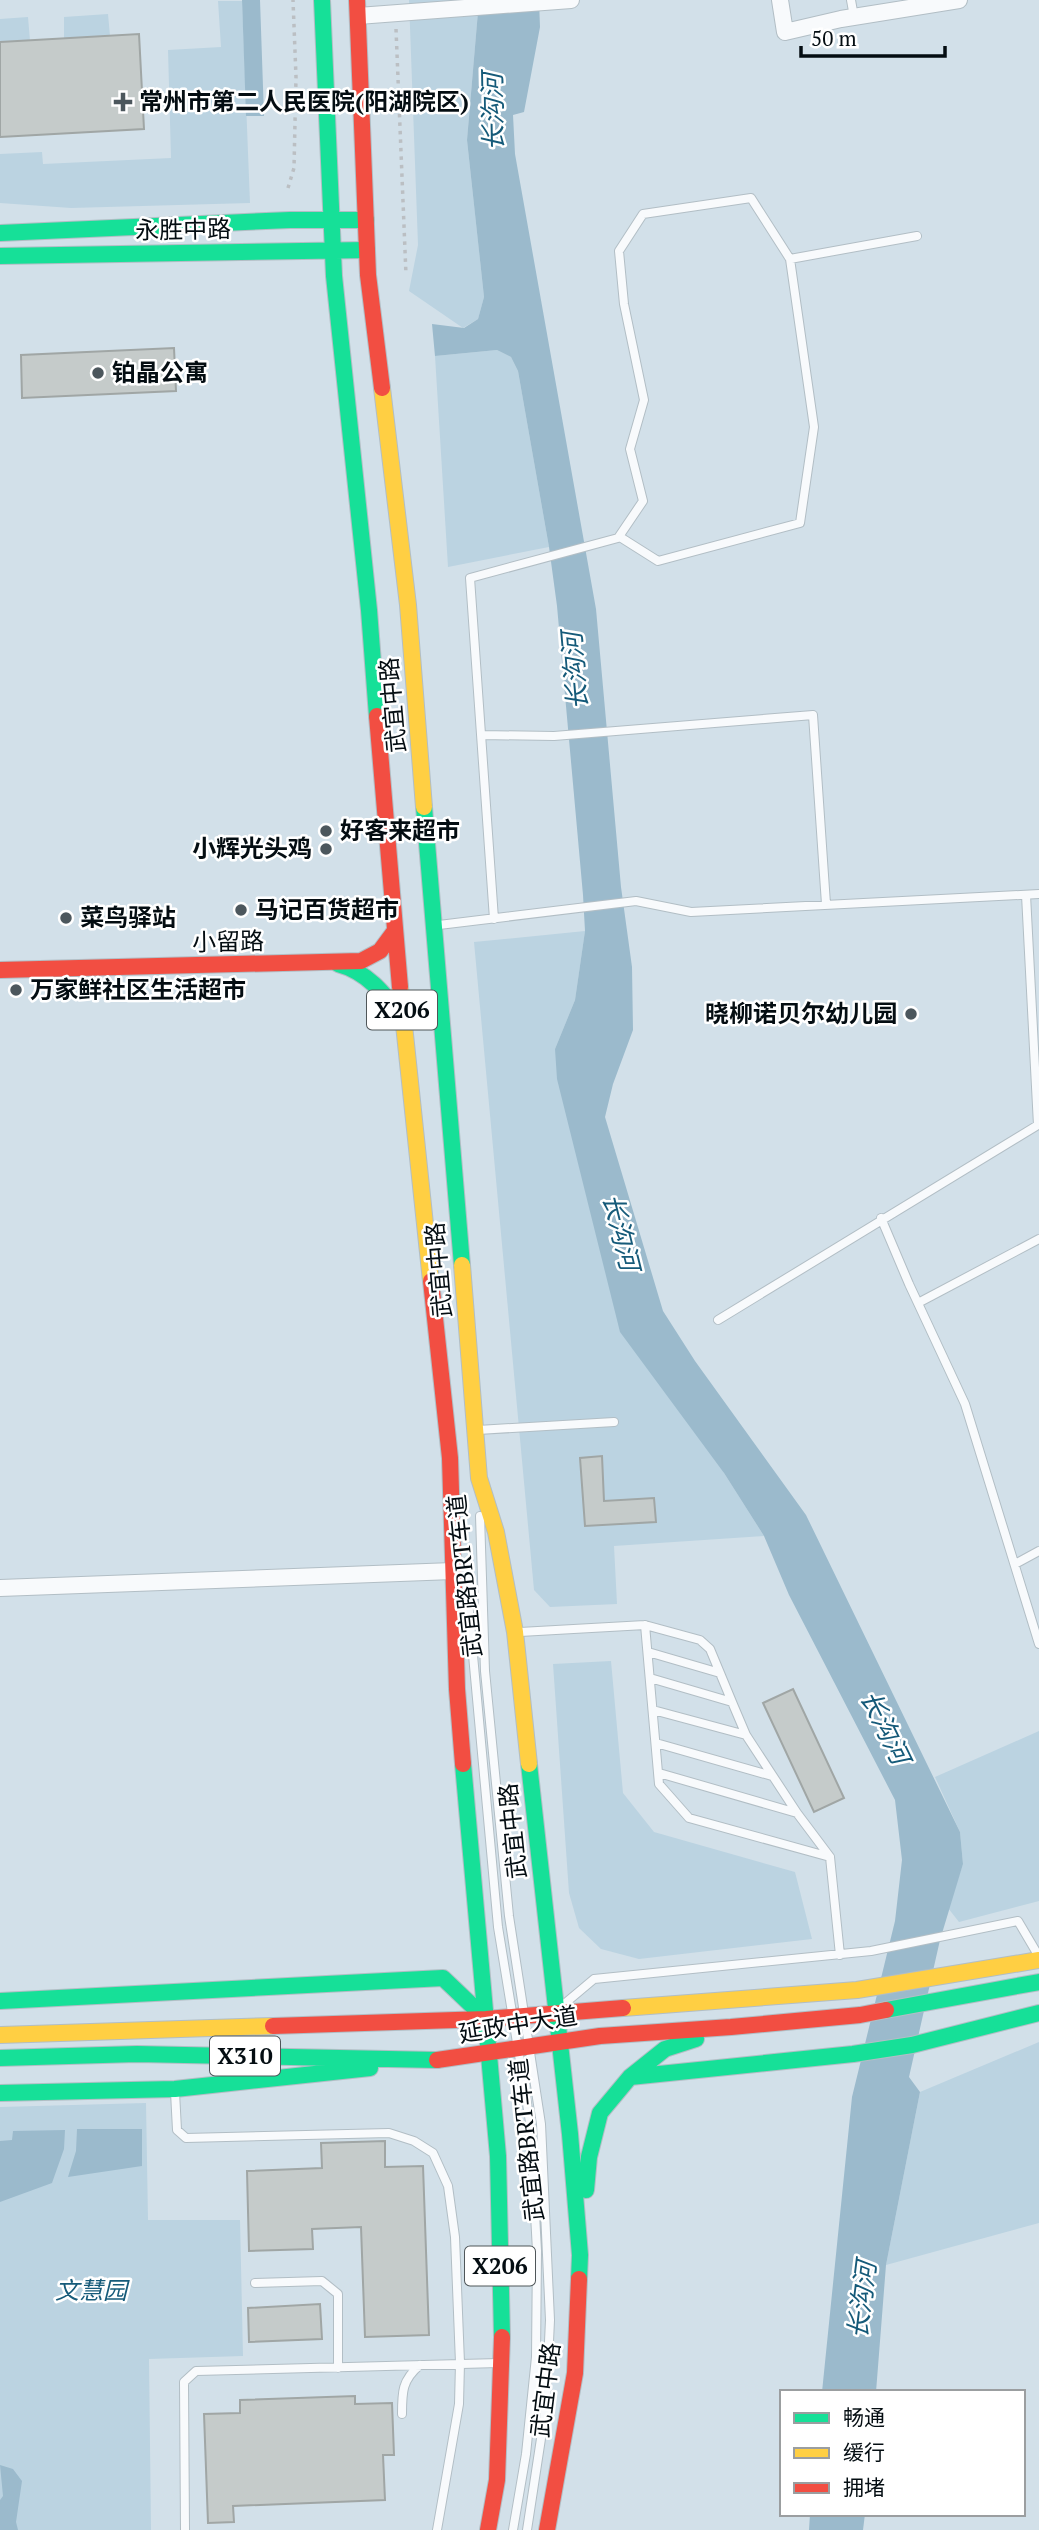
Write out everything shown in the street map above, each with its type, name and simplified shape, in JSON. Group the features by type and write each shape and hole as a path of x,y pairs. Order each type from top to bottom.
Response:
{"main road":[{"name":"武宜中路","path":"322,0 332,250 369,610 394,932 450,1458 459,1569 457,1689 498,2155 502,2363 497,2480 488,2530"},
{"name":"武宜中路","path":"357,8 368,275 408,605 479,1478 496,1532 514,1632 570,2134 579,2255 575,2373 547,2530"},
{"name":"永胜中路","path":"0,233 290,220 366,220"},
{"name":"永胜中路","path":"0,256 367,250"},
{"name":"小留路","path":"0,970 360,961 380,951 394,932"},
{"name":"小留路","path":"331,963 352,967 376,985 403,1018"},
{"name":"延政中大道","path":"0,2035 486,2019 857,1990 1039,1959"},
{"path":"0,2001 443,1978 486,2019"},
{"name":"延政中大道","path":"0,2058 137,2054 441,2060 600,2036 860,2015 1039,1982"},
{"path":"630,2077 853,2054 912,2045 1039,2013"},
{"path":"579,2255 589,2157 600,2113 630,2077 665,2049 731,2027"},
{"path":"0,2093 175,2089 441,2060"}],"street":[{"path":"357,8 396,13 571,0"},
{"path":"780,0 785,32 854,17 959,0"},
{"path":"0,1588 459,1569"}],"lane":[{"path":"851,0 854,17"},
{"path":"494,919 470,578 619,537 643,501 630,449 644,400 624,304 619,251 643,214 751,198 790,259 814,427 800,523 658,561 619,537"},
{"path":"790,259 917,236"},
{"path":"481,735 554,736 813,715 826,904"},
{"path":"434,926 636,901 691,912 1039,894"},
{"path":"718,1320 881,1218 1038,1125 1026,895"},
{"path":"881,1218 965,1404 1039,1644"},
{"path":"918,1303 1039,1239"},
{"path":"475,1430 614,1422"},
{"name":"武宜路BRT车道","path":"450,1458 459,1499 462,1540"},
{"name":"武宜路BRT车道","path":"479,1478 485,1671 519,2016 541,2124 550,2320 546,2406 527,2530"},
{"path":"1015,1564 1039,1551"},
{"name":"武宜路BRT车道","path":"459,1569 498,1927 519,2016"},
{"path":"514,1632 645,1625 700,1640 710,1649 746,1735 797,1813 830,1857 840,1955"},
{"path":"645,1625 659,1784 689,1818 830,1857"},
{"path":"648,1652 720,1673"},
{"path":"650,1678 732,1702"},
{"path":"653,1710 746,1735"},
{"path":"656,1743 772,1776"},
{"path":"659,1773 797,1813"},
{"path":"555,2012 594,1979 871,1951 1018,1921 1039,1959"},
{"name":"武宜路BRT车道","path":"513,2530 526,2454 533,2385 537,2251 524,2048"},
{"path":"175,2089 177,2130 186,2138 388,2133 414,2141 433,2154 448,2186 455,2237 460,2363 460,2404 437,2530"},
{"path":"255,2283 322,2281 338,2294 338,2368"},
{"path":"185,2530 184,2382 196,2371 502,2363"},
{"path":"402,2414 402,2387 408,2374 421,2365"}],"path":[{"path":"288,188 294,168 296,77 293,0"},
{"path":"396,13 406,275"}],"green space":[{"path":"409,0 479,0 467,140 484,297 478,319 463,328 409,291 418,245"},
{"path":"218,1 242,1 250,203 71,208 0,203 0,154 42,152 43,164 171,158 168,50 221,47"},
{"path":"108,14 110,36 64,39 64,17"},
{"path":"28,17 30,41 0,42 0,19"},
{"path":"497,350 511,357 518,371 549,547 448,567 435,356"},
{"path":"585,931 575,1000 555,1049 724,1473 764,1536 614,1546 617,1604 550,1607 534,1590 474,942"},
{"path":"611,1661 623,1793 654,1832 795,1872 812,1939 639,1959 601,1949 579,1928 569,1893 553,1664"},
{"path":"1039,1731 1039,1901 959,1922 948,1908 963,1864 960,1832 935,1777"},
{"path":"1039,2042 1039,2223 886,2265 920,2092"},
{"name":"文慧园","path":"146,2103 148,2220 240,2220 243,2356 149,2359 151,2530 0,2530 0,2107"}],"water":[{"path":"242,0 260,0 264,116 246,116"},
{"name":"长沟河","path":"479,0 539,0 540,27 524,112 513,115 515,154 596,609 621,887 632,967 633,1030 613,1084 605,1117 663,1311 695,1361 806,1515 960,1832 963,1864 940,1940 909,2077 920,2092 886,2265 876,2390 822,2390 852,2097 895,1921 902,1860 895,1800 789,1595 764,1536 724,1473 620,1332 557,1079 555,1049 575,1000 585,931 557,606 518,371 511,357 497,350 435,356 432,324 464,328 478,319 484,297 467,140"},
{"path":"77,2129 142,2129 142,2166 68,2177 76,2151"},
{"path":"65,2130 64,2149 52,2183 0,2202 0,2141 12,2140 13,2131"},
{"path":"0,2465 13,2469 22,2481 16,2522 18,2530 0,2530 0,2500 3,2496"},
{"path":"810,2516 865,2516 863,2530 809,2530"}],"building":[{"path":"139,34 144,129 0,137 0,42"},
{"name":"铂晶公寓","path":"174,348 176,391 22,398 21,355"},
{"path":"602,1456 604,1501 654,1498 656,1522 585,1526 580,1458"},
{"path":"793,1689 844,1798 814,1812 763,1703"},
{"path":"385,2141 385,2167 423,2166 429,2335 365,2337 361,2227 312,2229 313,2249 249,2251 247,2171 322,2168 321,2143"},
{"path":"320,2304 322,2339 249,2342 248,2308"},
{"path":"355,2396 355,2404 392,2403 394,2455 383,2455 385,2500 233,2506 234,2522 208,2523 204,2414 240,2413 240,2400"}],"traffic: fast":[{"path":"322,0 334,276 369,610 377,716"},
{"path":"0,233 290,220 366,220"},
{"path":"0,256 367,250"},
{"path":"424,807 462,1265"},
{"path":"338,964 367,979 403,1018"},
{"path":"463,1764 498,2156 502,2337"},
{"path":"529,1764 570,2134 580,2255 579,2279"},
{"path":"0,2001 443,1978 486,2019"},
{"path":"886,2010 1039,1982"},
{"path":"630,2077 853,2054 912,2045 1039,2013"},
{"path":"586,2190 589,2157 600,2113 630,2077 665,2049 696,2039"},
{"path":"0,2058 137,2054 437,2060"},
{"path":"0,2093 175,2089 370,2068"}],"traffic: slow":[{"path":"382,388 408,605 424,807"},
{"path":"400,987 431,1281"},
{"path":"462,1265 479,1478 496,1532 515,1632 529,1764"},
{"path":"623,2008 857,1990 1039,1960"},
{"path":"0,2035 273,2026"}],"traffic: jam":[{"path":"357,0 368,275 382,388"},
{"path":"377,716 400,987"},
{"path":"0,970 361,961 380,951 394,932"},
{"path":"431,1281 450,1458 457,1689 463,1764"},
{"path":"273,2026 486,2019 623,2008"},
{"path":"437,2060 600,2036 731,2027 860,2015 886,2010"},
{"path":"547,2530 575,2373 579,2279"},
{"path":"488,2530 497,2480 502,2337"}],"place":[{"name":"常州市第二人民医院(阳湖院区)","path":"123,102"},
{"name":"铂晶公寓","path":"98,373"},
{"name":"好客来超市","path":"326,831"},
{"name":"小辉光头鸡","path":"326,849"},
{"name":"马记百货超市","path":"241,910"},
{"name":"菜鸟驿站","path":"66,918"},
{"name":"万家鲜社区生活超市","path":"16,990"},
{"name":"晓柳诺贝尔幼儿园","path":"911,1014"}]}
